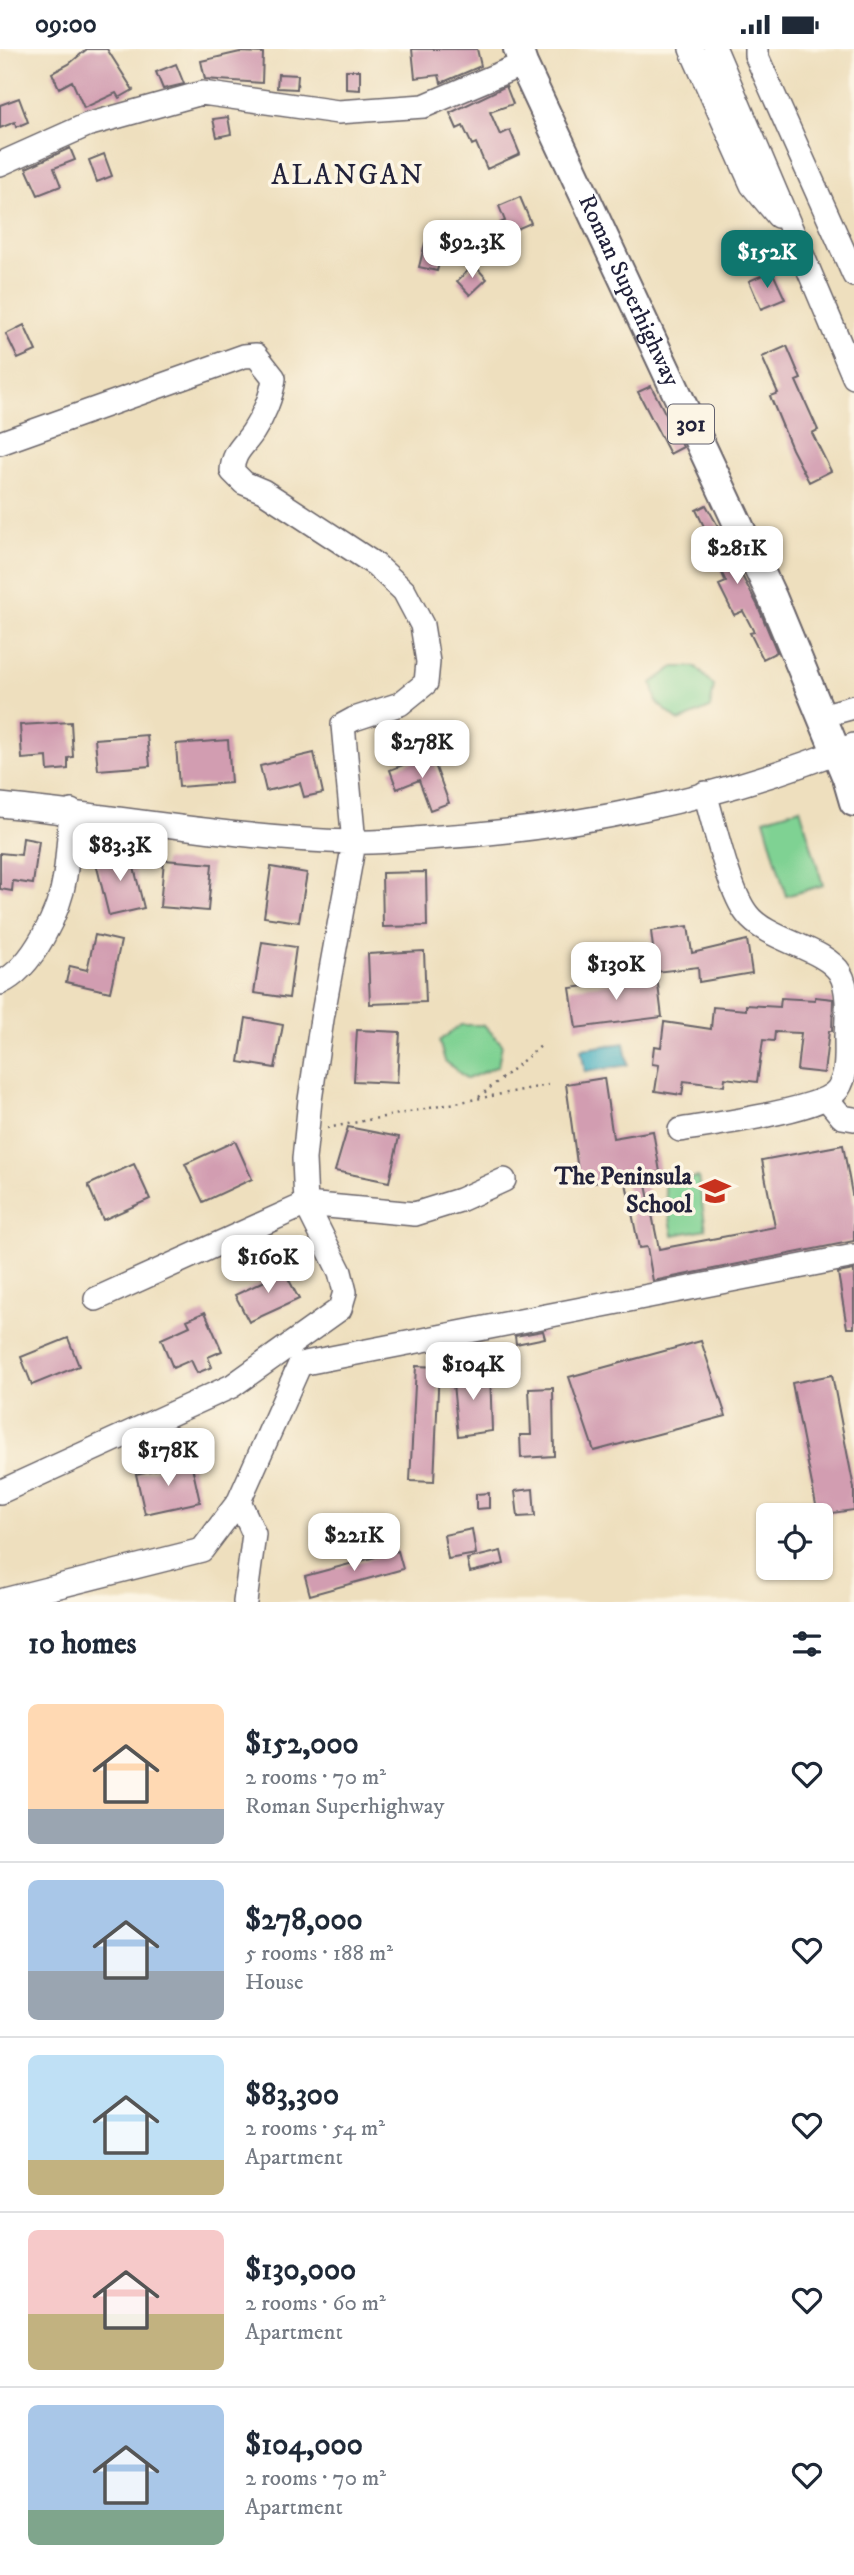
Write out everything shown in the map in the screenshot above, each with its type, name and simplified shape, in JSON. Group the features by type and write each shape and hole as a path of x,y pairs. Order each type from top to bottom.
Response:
{"main road":[{"name":"Roman Superhighway","path":"521,57 773,599 821,716 846,749 854,802"}],"street":[{"path":"691,49 752,185 794,235"},
{"path":"715,49 854,377"},
{"path":"756,49 756,55 854,275"},
{"path":"0,164 87,125 202,93 338,112 424,106 521,57"},
{"path":"0,443 244,356 256,355 274,379 272,395 253,432 238,448 232,460 232,471 244,483 263,491 376,565 404,591 422,625 426,640 426,683 419,691 400,703 343,725 354,843 323,1019 304,1159 306,1204 340,1272 345,1292 340,1309 232,1386 0,1492"},
{"path":"821,716 854,707"},
{"path":"0,804 246,835 354,843 452,837 533,828 624,812 773,775 846,749"},
{"path":"680,1130 827,1099 837,1090 844,1074 847,1018 845,990 840,973 828,962 757,926 745,912 705,793"},
{"path":"0,983 13,977 43,940 64,879 71,811"},
{"path":"827,1099 842,1117 854,1119"},
{"path":"96,1299 306,1204 415,1214 460,1200 504,1180"},
{"path":"300,1364 854,1256"},
{"path":"0,1601 202,1550 239,1501 300,1364 318,1343 314,1328"},
{"path":"239,1501 254,1534 245,1602"}],"path":[{"path":"477,1099 542,1045"},
{"path":"306,1132 548,1085"}],"green space":[{"path":"674,667 696,667 714,686 710,708 679,721 657,703 652,683"},
{"path":"800,808 823,885 786,896 764,819"},
{"path":"461,1025 484,1025 502,1044 498,1066 467,1079 445,1061 439,1041"},
{"path":"698,1177 706,1229 673,1235 664,1183"}],"water":[{"path":"624,1043 628,1065 585,1072 581,1049"}],"building":[{"path":"87,49 107,49 133,90 119,98 116,93 84,108 72,81 59,88 52,73 69,64"},
{"path":"412,49 477,49 481,66 441,83 439,75 415,78"},
{"path":"240,52 263,53 262,83 205,79 201,61"},
{"path":"176,64 184,84 163,89 156,72"},
{"path":"346,70 360,70 360,90 346,89"},
{"path":"278,74 298,75 297,89 277,88"},
{"path":"506,86 513,104 490,112 500,135 510,130 520,154 487,169 476,143 472,145 463,126 457,129 450,113"},
{"path":"19,98 28,122 16,127 15,122 0,128 0,105"},
{"path":"228,117 231,134 217,137 213,119"},
{"path":"70,148 75,160 54,168 61,186 38,195 26,168"},
{"path":"104,154 112,176 97,182 89,160"},
{"path":"520,197 531,223 505,234 500,223 505,221 499,206"},
{"path":"425,243 443,248 437,271 419,267"},
{"path":"474,265 487,279 470,295 457,281"},
{"path":"772,271 785,299 761,309 749,281"},
{"path":"24,325 36,351 18,359 6,334"},
{"path":"787,346 801,379 796,381 818,430 812,433 831,471 809,482 770,396 778,393 762,357"},
{"path":"651,386 683,447 670,454 638,392"},
{"path":"706,505 758,606 777,652 763,659 743,611 734,615 719,585 726,582 696,510"},
{"path":"71,722 73,757 68,758 68,769 48,771 47,757 22,759 20,725"},
{"path":"147,735 150,766 98,770 95,739"},
{"path":"228,740 231,783 179,787 176,744"},
{"path":"314,753 323,793 304,797 300,783 266,791 260,766"},
{"path":"431,754 449,803 430,810 419,780 397,789 390,770"},
{"path":"23,838 39,841 33,884 13,881 12,891 0,889 0,853 21,855"},
{"path":"130,851 144,908 109,916 95,859"},
{"path":"164,860 212,864 208,911 160,907"},
{"path":"271,867 307,873 299,922 264,917"},
{"path":"426,872 427,926 383,927 382,873"},
{"path":"688,926 692,953 747,940 752,973 699,982 698,967 656,972 651,931"},
{"path":"95,935 121,941 110,992 66,982 70,966 87,970"},
{"path":"262,942 296,947 289,998 254,993"},
{"path":"424,951 426,1002 370,1004 368,954"},
{"path":"657,977 662,1017 576,1028 570,988"},
{"path":"815,997 833,999 832,1031 829,1031 824,1073 797,1070 801,1033 775,1032 774,1041 763,1040 757,1082 725,1078 724,1086 684,1081 682,1095 655,1091 659,1065 652,1064 654,1046 661,1047 664,1022 711,1029 713,1007 746,1010 746,1005 780,1007 781,998 815,1000"},
{"path":"246,1018 283,1025 275,1068 239,1062"},
{"path":"357,1030 400,1032 397,1083 354,1081"},
{"path":"604,1078 613,1138 653,1131 660,1172 644,1175 659,1249 775,1227 762,1160 843,1145 854,1205 854,1241 653,1281 647,1247 639,1248 625,1178 580,1185 566,1084"},
{"path":"348,1127 399,1137 389,1182 335,1171"},
{"path":"235,1141 252,1179 203,1202 185,1164"},
{"path":"134,1164 150,1199 103,1220 88,1185"},
{"path":"281,1265 299,1299 249,1322 235,1295 267,1280 264,1273"},
{"path":"854,1270 854,1328 847,1328 838,1273"},
{"path":"205,1312 222,1351 208,1357 212,1367 197,1373 191,1360 173,1368 161,1339 190,1326 187,1320"},
{"path":"543,1331 545,1338 516,1344 515,1336"},
{"path":"68,1338 79,1366 32,1385 21,1357"},
{"path":"701,1341 726,1416 594,1451 569,1377"},
{"path":"416,1366 439,1367 434,1482 410,1481"},
{"path":"490,1370 492,1431 458,1436 452,1373"},
{"path":"832,1375 854,1488 854,1510 833,1513 833,1503 816,1503 792,1383"},
{"path":"553,1388 554,1456 521,1458 520,1435 531,1435 529,1389"},
{"path":"191,1462 200,1502 145,1514 136,1474"},
{"path":"533,1489 535,1516 518,1517 515,1491"},
{"path":"489,1493 489,1508 476,1509 476,1494"},
{"path":"472,1529 476,1554 448,1559 444,1535"},
{"path":"398,1551 403,1569 310,1595 305,1576"},
{"path":"501,1551 504,1564 470,1572 467,1559"}],"place":[{"name":"The Peninsula School","path":"715,1191"}],"district":[{"name":"ALANGAN","path":"348,175"}]}
